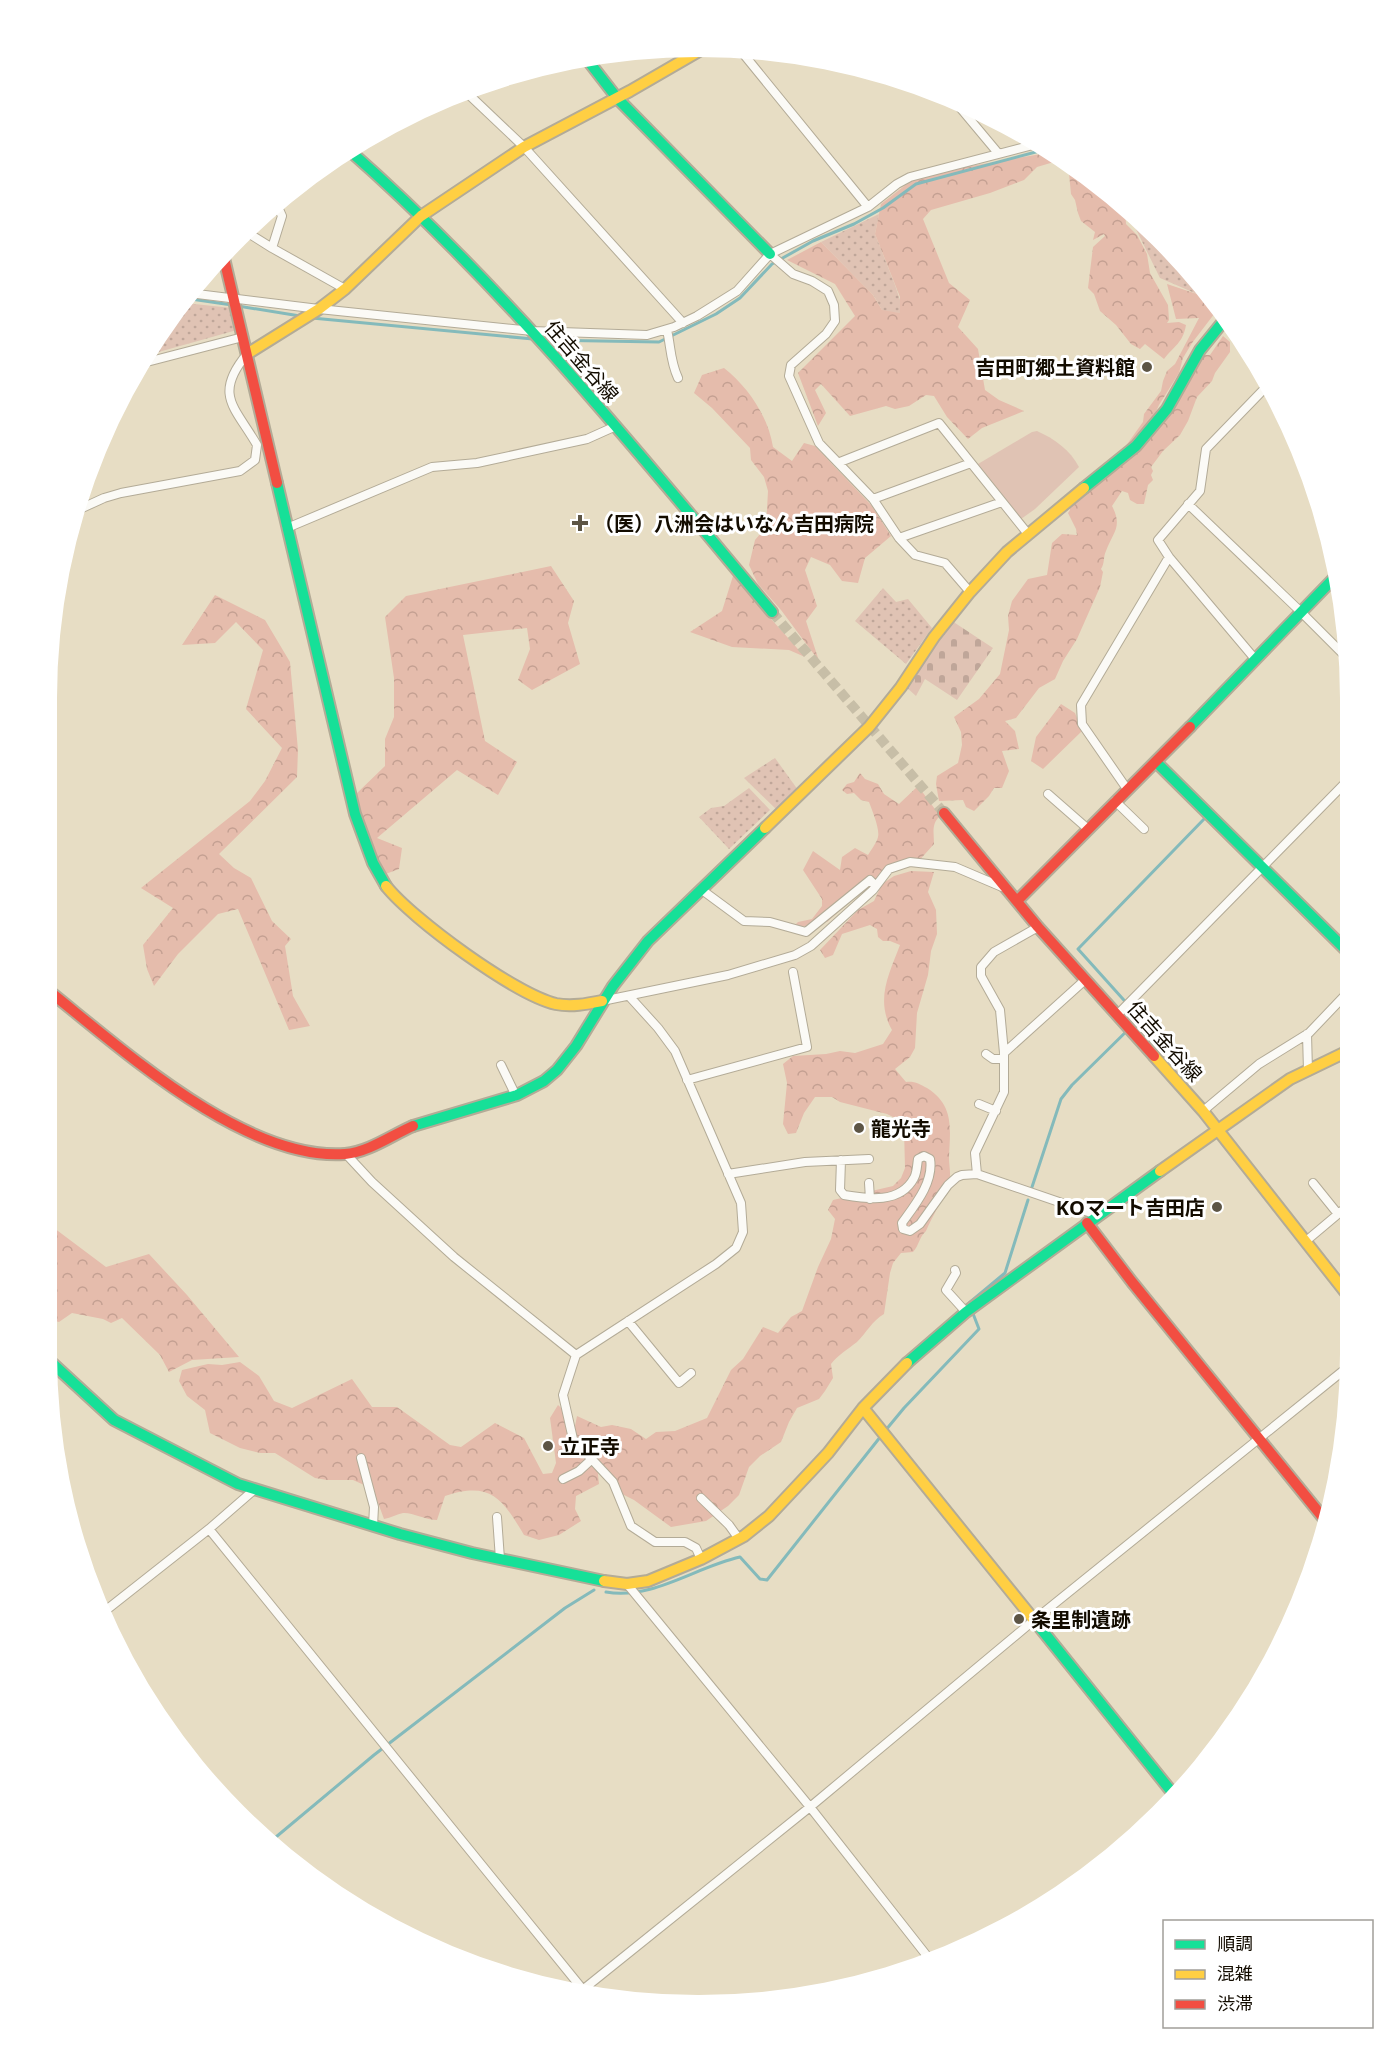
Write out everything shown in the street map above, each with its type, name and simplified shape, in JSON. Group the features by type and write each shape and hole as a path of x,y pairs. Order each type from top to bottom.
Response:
{"street":[{"path":"87,506 121,493 240,471 255,460 257,445 235,412 229,394 230,380 236,367 247,354 302,320 345,289 421,216 524,147 688,57"},
{"path":"747,59 868,207"},
{"path":"592,66 617,98 781,265 793,274 812,281 828,291 834,305 835,321 826,334 791,365 789,376 819,443 840,462 873,499 899,538 915,555 945,563 970,592"},
{"path":"473,98 524,147 683,323"},
{"path":"967,117 998,153"},
{"path":"201,295 235,303 532,331 647,335 683,323 737,291 772,255 868,207 897,184 910,177 1025,147"},
{"name":"住吉金谷線","path":"356,156 421,216 532,331 616,426 772,612"},
{"path":"272,248 282,216 280,213"},
{"path":"254,237 345,289"},
{"path":"226,266 354,814 380,878 395,897 431,927 536,997 553,1003 580,1006 728,975 795,955 811,946 876,886 889,869 910,862 955,867 1006,889"},
{"path":"57,997 145,1066 241,1130 290,1148 319,1153 346,1154 443,1115 516,1096 531,1089 556,1071 568,1057 602,1001 648,941 869,727 901,687 934,637 970,592 1007,552 1136,446 1167,409 1200,350 1220,326"},
{"path":"667,330 671,363 678,378"},
{"path":"154,360 243,337"},
{"path":"1255,659 1169,557 1158,540 1200,490 1206,449 1261,392"},
{"path":"840,462 939,423 1028,534"},
{"path":"287,528 432,467 477,463 587,439 616,426"},
{"path":"873,499 971,463"},
{"path":"899,538 1002,502"},
{"path":"1188,504 1338,649"},
{"path":"1127,789 1082,724 1081,705 1169,557"},
{"path":"1017,901 1330,583"},
{"path":"1156,762 1340,944"},
{"path":"1120,1012 1340,788"},
{"path":"1048,794 1088,829"},
{"path":"1115,801 1144,829"},
{"name":"住吉金谷線","path":"944,813 1038,927 1085,980 1120,1012 1129,1028 1203,1111 1340,1285"},
{"path":"702,890 744,921 770,922 806,932 870,880 876,886"},
{"path":"977,1174 975,1153 1004,1092 1000,1010 981,976 981,967 994,952 1038,927"},
{"path":"687,1080 807,1047 793,972"},
{"path":"986,1054 993,1059 1004,1056 1085,980"},
{"path":"629,996 675,1051 741,1203 743,1232 736,1248 716,1264 576,1355 563,1395 573,1439 613,1482 631,1526 655,1542 685,1542 696,1548 701,1559"},
{"path":"1203,1111 1259,1064 1307,1034 1340,1000"},
{"path":"1307,1034 1308,1071"},
{"path":"57,1368 114,1420 214,1472 255,1489 373,1526 500,1559 629,1586 648,1581 701,1559 739,1539 770,1516 828,1453 863,1408 909,1361 969,1310 1097,1215 1290,1079 1340,1055"},
{"path":"501,1065 516,1096"},
{"path":"979,1104 996,1111"},
{"path":"346,1154 372,1182 453,1257 576,1355"},
{"path":"841,1160 840,1190 844,1195 870,1199 900,1194 915,1177 918,1159 924,1156 930,1159 932,1169 919,1200 902,1223 903,1229 910,1231 920,1224 948,1185 962,1174 977,1174 1097,1215"},
{"path":"728,1174 805,1162 869,1159"},
{"path":"869,1183 870,1199"},
{"path":"1306,1240 1338,1214 1314,1183"},
{"path":"1088,1223 1132,1282 1320,1513"},
{"path":"955,1270 956,1273 946,1290 969,1310"},
{"path":"628,1321 679,1383 691,1373"},
{"path":"589,1986 1340,1373"},
{"path":"863,1408 1169,1789"},
{"path":"361,1458 374,1507 373,1526"},
{"path":"563,1479 579,1471 592,1459"},
{"path":"110,1607 209,1529 255,1489"},
{"path":"701,1498 729,1525 739,1539"},
{"path":"497,1517 500,1559"},
{"path":"209,1529 577,1984"},
{"path":"629,1586 810,1807 925,1953"}],"green space":[{"path":"1038,155 1051,163 1037,167 1024,180 990,193 931,210 923,219 949,283 970,300 958,327 978,349 985,390 999,400 1024,411 982,428 968,439 947,417 934,396 926,395 909,406 895,409 886,406 850,416 821,384 815,390 826,413 818,426 798,373 855,316 835,284 787,260 821,242 873,295 882,310 900,313 900,297 875,234 881,204 912,180 948,170"},
{"path":"1069,175 1121,216 1137,235 1147,254 1150,273 1168,305 1169,320 1167,323 1179,322 1186,325 1180,340 1164,359 1145,344 1140,349 1131,344 1116,325 1100,311 1094,294 1088,288 1093,247 1105,236 1104,234 1093,240 1095,232 1081,221 1071,194"},
{"path":"879,214 875,234 900,300 900,313 883,312 874,296 821,242"},
{"path":"1137,231 1195,293 1160,278"},
{"path":"1167,284 1195,293 1213,316 1183,358 1179,373 1152,421 1120,454 1143,422 1144,414 1161,391 1167,371 1175,364 1199,318 1176,319"},
{"path":"193,304 232,308 237,330 159,352"},
{"path":"1223,336 1230,342 1230,352 1212,381 1197,397 1180,435 1163,451 1151,467 1153,480 1148,485 1144,504 1137,504 1130,500 1128,493 1122,491 1112,506 1117,524 1105,553 1100,587 1077,639 1055,679 1039,688 1016,718 1005,721 1015,731 1019,749 1002,751 1009,771 1002,788 994,788 974,811 966,807 963,800 939,801 937,776 958,763 962,745 961,732 954,717 979,699 1000,674 1012,601 1028,579 1047,575 1052,543 1062,534 1077,535 1068,513 1069,503 1145,438 1200,355 1210,355"},
{"path":"724,368 756,403 767,424 773,447 792,461 804,443 815,446 872,506 891,536 865,558 858,583 842,581 830,565 811,557 805,570 817,606 806,621 819,661 781,610 758,584 749,565 755,540 766,527 768,491 764,477 751,460 750,448 712,408 694,393 702,375"},
{"path":"1037,431 1061,446 1079,467 1035,509 1021,519 978,464"},
{"path":"551,566 574,601 568,623 580,664 532,690 518,680 530,649 527,628 463,635 485,741 517,762 498,795 457,770 377,838 402,848 399,869 383,875 354,796 385,766 385,739 394,717 394,678 385,617 406,596"},
{"path":"733,576 805,657 789,650 732,647 690,632 722,611"},
{"path":"883,588 896,602 908,599 932,628 906,664 855,621"},
{"path":"215,595 265,620 290,662 298,750 297,777 219,854 234,868 251,878 272,921 291,939 285,946 293,996 310,1026 289,1030 238,909 218,914 178,954 154,986 147,969 143,945 173,908 141,888 250,801 265,781 282,748 246,709 263,650 236,622 215,643 182,645"},
{"path":"949,619 993,648 957,700 925,679 916,696 905,686"},
{"path":"1061,704 1075,713 1082,731 1043,769 1031,761 1036,737"},
{"path":"775,758 798,790 777,810 744,778"},
{"path":"860,773 865,779 878,784 884,794 899,804 918,786 940,816 934,825 934,844 916,864 869,884 827,922 827,917 807,926 794,926 798,922 812,919 822,906 822,899 803,870 813,851 840,870 842,857 855,848 868,855 877,839 877,825 869,802 861,800 854,793 847,794 842,790 847,784 854,782"},
{"path":"749,788 770,810 729,849 699,817 711,808 724,806"},
{"path":"911,871 934,872 928,892 936,910 937,934 917,1013 915,1048 910,1057 895,1069 906,1082 919,1084 936,1095 947,1110 950,1128 949,1182 915,1250 901,1253 893,1263 884,1314 857,1342 831,1364 833,1378 825,1391 819,1399 797,1408 781,1442 760,1456 749,1467 739,1495 728,1506 706,1521 671,1527 622,1494 597,1465 599,1484 576,1496 575,1509 581,1521 559,1535 539,1540 524,1535 501,1502 484,1492 460,1492 445,1496 437,1520 406,1513 384,1519 373,1489 353,1480 315,1478 275,1453 260,1453 240,1448 210,1433 205,1410 187,1396 179,1381 182,1370 208,1364 222,1365 240,1362 259,1376 274,1401 292,1408 352,1379 372,1407 397,1407 450,1445 461,1447 495,1423 524,1438 543,1474 552,1473 556,1463 550,1418 558,1405 573,1419 574,1431 577,1416 601,1427 612,1425 631,1429 646,1439 656,1432 675,1431 707,1418 731,1370 743,1359 763,1327 778,1333 791,1317 802,1311 831,1239 835,1219 828,1210 833,1200 893,1186 901,1178 905,1168 904,1129 897,1119 887,1114 840,1102 832,1097 815,1097 804,1113 796,1133 788,1134 783,1124 787,1083 783,1064 793,1056 840,1051 855,1053 883,1044 892,1030 885,1008 885,987 900,945 883,941 878,937 877,929 870,925 842,934 833,955 825,958 820,950 858,910 874,901 882,884 894,876"},
{"path":"57,1230 106,1267 149,1254 239,1357 192,1360 169,1372 160,1355 122,1318 111,1323 103,1319 72,1313 57,1322"}],"waterway":[{"path":"542,340 659,342 716,314 740,298 772,264 813,241 854,224 883,208 916,184 1034,152"},
{"path":"197,300 232,305"},
{"path":"238,306 300,316"},
{"path":"312,318 533,339"},
{"path":"1032,1187 1061,1099 1072,1085 1140,1018 1078,949 1206,817"},
{"path":"969,1305 1005,1273 1028,1200"},
{"path":"885,1431 979,1329 972,1311"},
{"path":"606,1592 623,1593 657,1587 740,1557 760,1579 767,1580 881,1436"},
{"path":"277,1836 374,1755 565,1608 594,1590"}],"tunnel":[{"path":"772,612 944,813"}],"traffic: fast":[{"path":"592,66 617,98 770,254"},
{"path":"356,156 407,203 517,315 621,432 772,612"},
{"path":"1084,488 1136,446 1167,409 1200,350 1220,326"},
{"path":"277,483 355,814 373,863 386,886"},
{"path":"1190,727 1330,583"},
{"path":"1156,762 1340,944"},
{"path":"413,1126 517,1095 544,1081 557,1070 576,1046 613,986 648,941 765,828"},
{"path":"907,1363 966,1312 1160,1171"},
{"path":"57,1368 114,1420 238,1484 400,1534 472,1553 604,1581"},
{"path":"1038,1625 1169,1789"}],"traffic: slow":[{"path":"247,354 319,309 345,289 421,216 524,147 688,57"},
{"path":"765,828 869,727 901,687 934,637 970,592 1007,552 1084,488"},
{"path":"386,886 418,917 466,954 538,998 562,1005 602,1001"},
{"path":"1160,1171 1290,1079 1340,1055"},
{"path":"1154,1056 1203,1111 1340,1285"},
{"path":"604,1581 627,1584 648,1581 701,1559 744,1536 769,1516 828,1453 863,1408 907,1363"},
{"path":"863,1408 1038,1625"}],"traffic: jam":[{"path":"226,266 277,483"},
{"path":"1017,901 1190,727"},
{"path":"944,813 1038,927 1154,1056"},
{"path":"57,997 112,1042 187,1097 227,1121 267,1140 307,1151 345,1154 372,1147 413,1126"},
{"path":"1087,1223 1320,1513"}],"place":[{"name":"吉田町郷土資料館","path":"1147,367"},
{"name":"（医）八洲会はいなん吉田病院","path":"580,523"},
{"name":"龍光寺","path":"859,1128"},
{"name":"KOマート吉田店","path":"1217,1207"},
{"name":"立正寺","path":"548,1446"},
{"name":"条里制遺跡","path":"1019,1619"}]}
